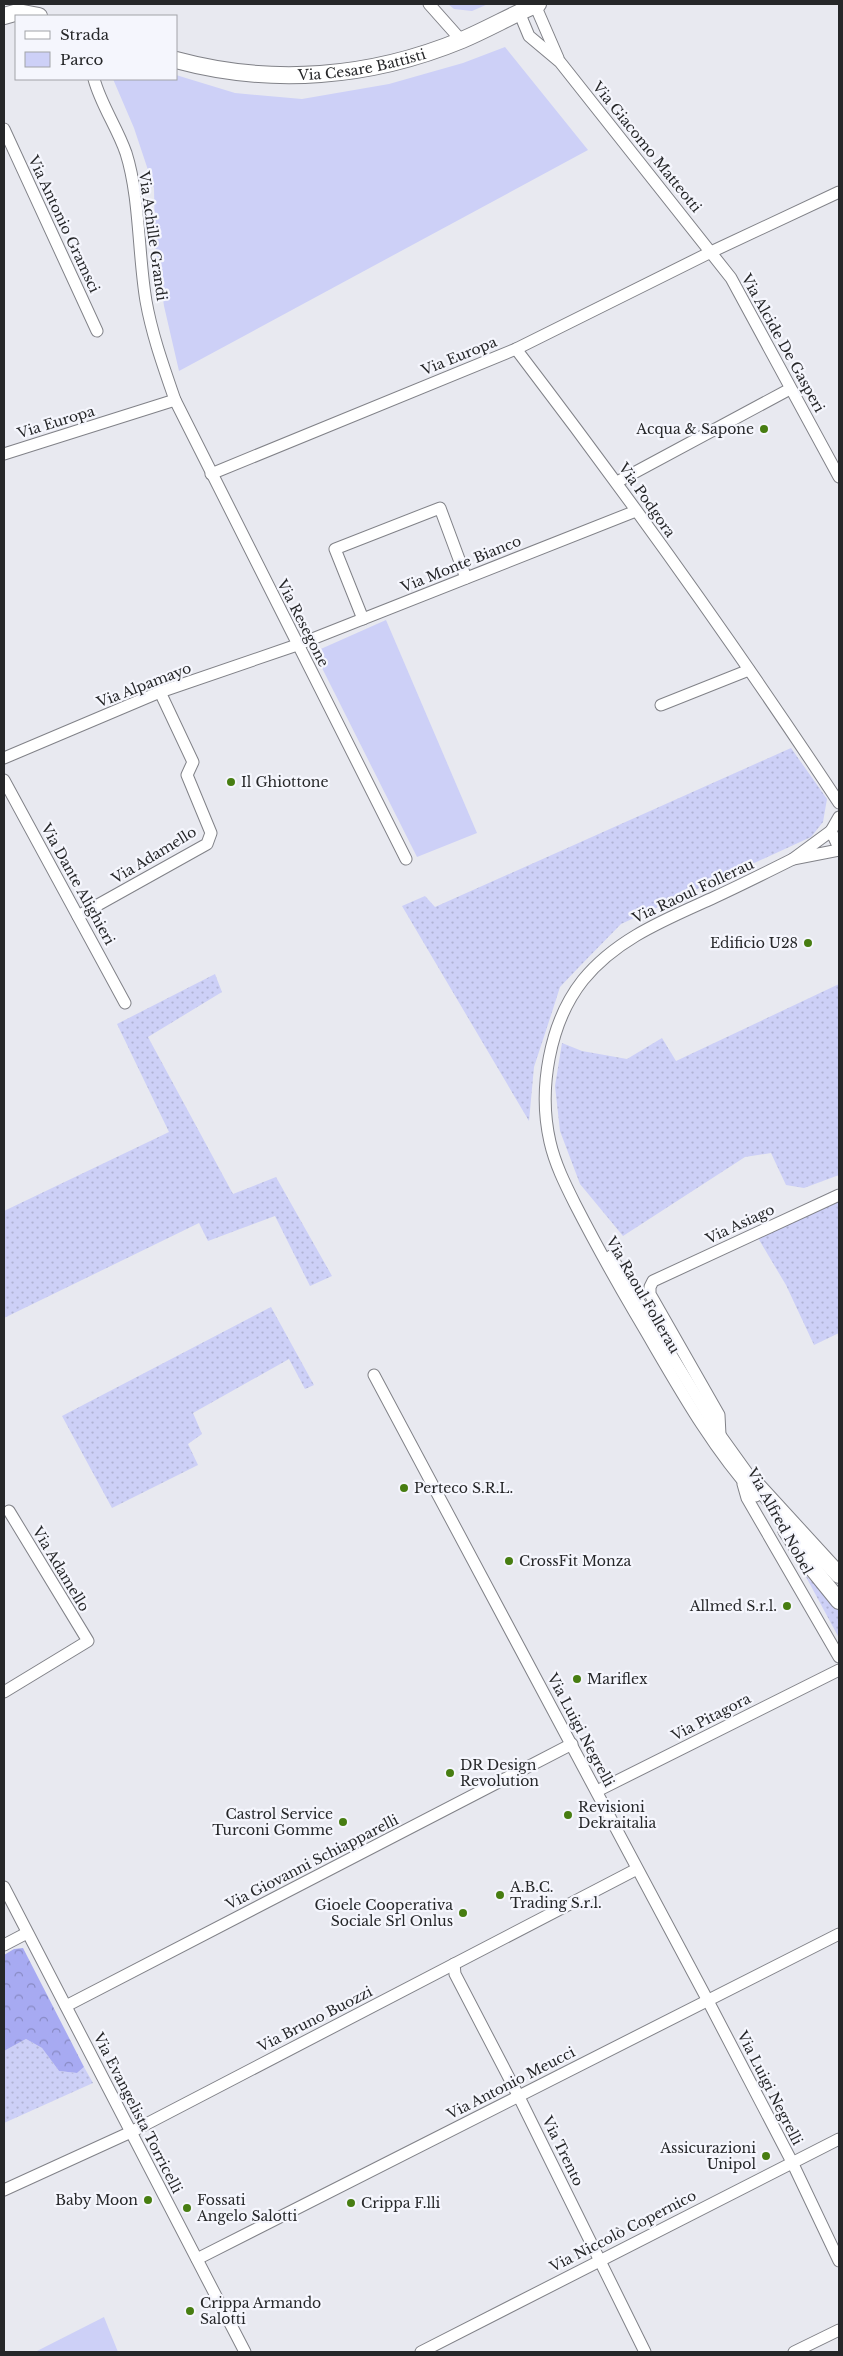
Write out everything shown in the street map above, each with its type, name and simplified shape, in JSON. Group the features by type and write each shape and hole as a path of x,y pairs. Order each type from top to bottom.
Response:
{"main road":[{"path":"4,4 11,14 25,15"},
{"name":"Via Cesare Battisti","path":"178,60 230,72 301,76 369,68 406,59 461,40 536,4"},
{"path":"748,1481 770,1493 839,1557"},
{"path":"748,1481 839,1576"},
{"path":"785,1528 839,1576"},
{"path":"785,1528 805,1559 839,1602"}],"street":[{"path":"429,4 461,40"},
{"name":"Via Giacomo Matteotti","path":"536,4 560,62"},
{"name":"Via Giacomo Matteotti","path":"519,12 529,36 560,62 711,252"},
{"name":"Via Achille Grandi","path":"94,80 126,153 132,183 146,302 160,355 175,400"},
{"name":"Via Antonio Gramsci","path":"4,128 97,331"},
{"name":"Via Europa","path":"211,474 516,349 711,252 839,192"},
{"name":"Via Alcide De Gasperi","path":"711,252 731,278 839,477"},
{"name":"Via Podgora","path":"516,349 617,482 749,670 839,803"},
{"path":"617,482 790,388"},
{"name":"Via Europa","path":"4,454 175,400"},
{"name":"Via Resegone","path":"175,400 406,860"},
{"path":"363,619 335,548 440,508 466,578"},
{"name":"Via Monte Bianco","path":"297,645 636,511"},
{"name":"Via Alpamayo","path":"4,758 160,692 297,645"},
{"path":"661,706 749,670"},
{"name":"Via Adamello","path":"78,916 207,844 211,833 186,775 193,762 160,692"},
{"name":"Via Dante Alighieri","path":"4,780 125,1003"},
{"path":"839,817 832,830 839,849"},
{"name":"Via Raoul Follerau","path":"677,1375 621,1289 554,1158 550,1140 546,1075 557,1031 569,1002 582,981 602,960 637,932 793,859 832,830"},
{"name":"Via Raoul Follerau","path":"793,859 839,849"},
{"name":"Via Asiago","path":"653,1281 839,1195"},
{"name":"Via Alfred Nobel","path":"653,1281 650,1287 650,1294 720,1415 720,1435"},
{"name":"Via Luigi Negrelli","path":"374,1375 707,1999 792,2162 839,2261"},
{"name":"Via Alfred Nobel","path":"677,1375 720,1435 748,1481 747,1498 839,1657"},
{"name":"Via Alfred Nobel","path":"677,1375 720,1452 748,1481"},
{"path":"748,1481 785,1528"},
{"name":"Via Adamello","path":"4,1692 88,1641 8,1512"},
{"name":"Via Pitagora","path":"597,1791 839,1670"},
{"name":"Via Giovanni Schiapparelli","path":"66,2006 572,1744"},
{"name":"Via Bruno Buozzi","path":"4,2190 131,2132 637,1869"},
{"name":"Via Evangelista Torricelli","path":"4,1887 245,2352"},
{"path":"4,1945 27,1933"},
{"name":"Via Antonio Meucci","path":"197,2259 707,1999 839,1934"},
{"name":"Via Trento","path":"454,1964 455,1974 519,2096 645,2352"},
{"name":"Via Niccolò Copernico","path":"421,2352 600,2259 839,2139"},
{"path":"794,2352 839,2330"}],"green space":[{"path":"448,4 488,4 472,11 454,9"},
{"path":"505,47 588,150 179,371 164,306 155,244 154,188 134,128 113,80 178,80 178,76 235,93 302,99 389,84 463,63"},
{"path":"386,620 477,833 417,857 314,652"},
{"path":"791,748 827,799 823,822 811,837 621,924 560,987 534,1067 529,1121 402,906 425,896 435,907"},
{"path":"215,974 222,992 148,1037 233,1194 276,1177 332,1276 310,1286 275,1216 208,1241 199,1223 4,1318 4,1211 169,1132 117,1024"},
{"path":"839,984 839,1175 804,1188 786,1185 771,1153 745,1157 623,1236 580,1184 560,1131 555,1086 562,1043 582,1051 627,1059 662,1038 676,1061"},
{"path":"839,1197 839,1333 814,1345 786,1285 755,1233"},
{"path":"271,1307 314,1385 305,1389 289,1359 193,1413 202,1434 188,1444 198,1465 112,1508 62,1416"},
{"path":"805,1575 839,1607 839,1638"},
{"path":"23,1948 84,2067 77,2073 59,2071 42,2048 26,2039 4,2051 4,1955 14,1949"},
{"path":"26,2039 42,2048 59,2071 77,2073 84,2067 93,2083 4,2123 4,2051"},
{"path":"104,2317 118,2352 35,2352"}],"place":[{"name":"Acqua & Sapone","path":"764,429"},
{"name":"Il Ghiottone","path":"231,782"},
{"name":"Edificio U28","path":"808,943"},
{"name":"Perteco S.R.L.","path":"404,1488"},
{"name":"CrossFit Monza","path":"509,1561"},
{"name":"Allmed S.r.l.","path":"787,1606"},
{"name":"Mariflex","path":"577,1679"},
{"name":"DR Design Revolution","path":"450,1773"},
{"name":"Revisioni Dekraitalia","path":"568,1815"},
{"name":"Castrol Service Turconi Gomme","path":"343,1822"},
{"name":"A.B.C. Trading S.r.l.","path":"500,1895"},
{"name":"Gioele Cooperativa Sociale Srl Onlus","path":"463,1913"},
{"name":"Assicurazioni Unipol","path":"766,2156"},
{"name":"Baby Moon","path":"148,2200"},
{"name":"Crippa F.lli","path":"351,2203"},
{"name":"Fossati Angelo Salotti","path":"187,2208"},
{"name":"Crippa Armando Salotti","path":"190,2311"}]}
